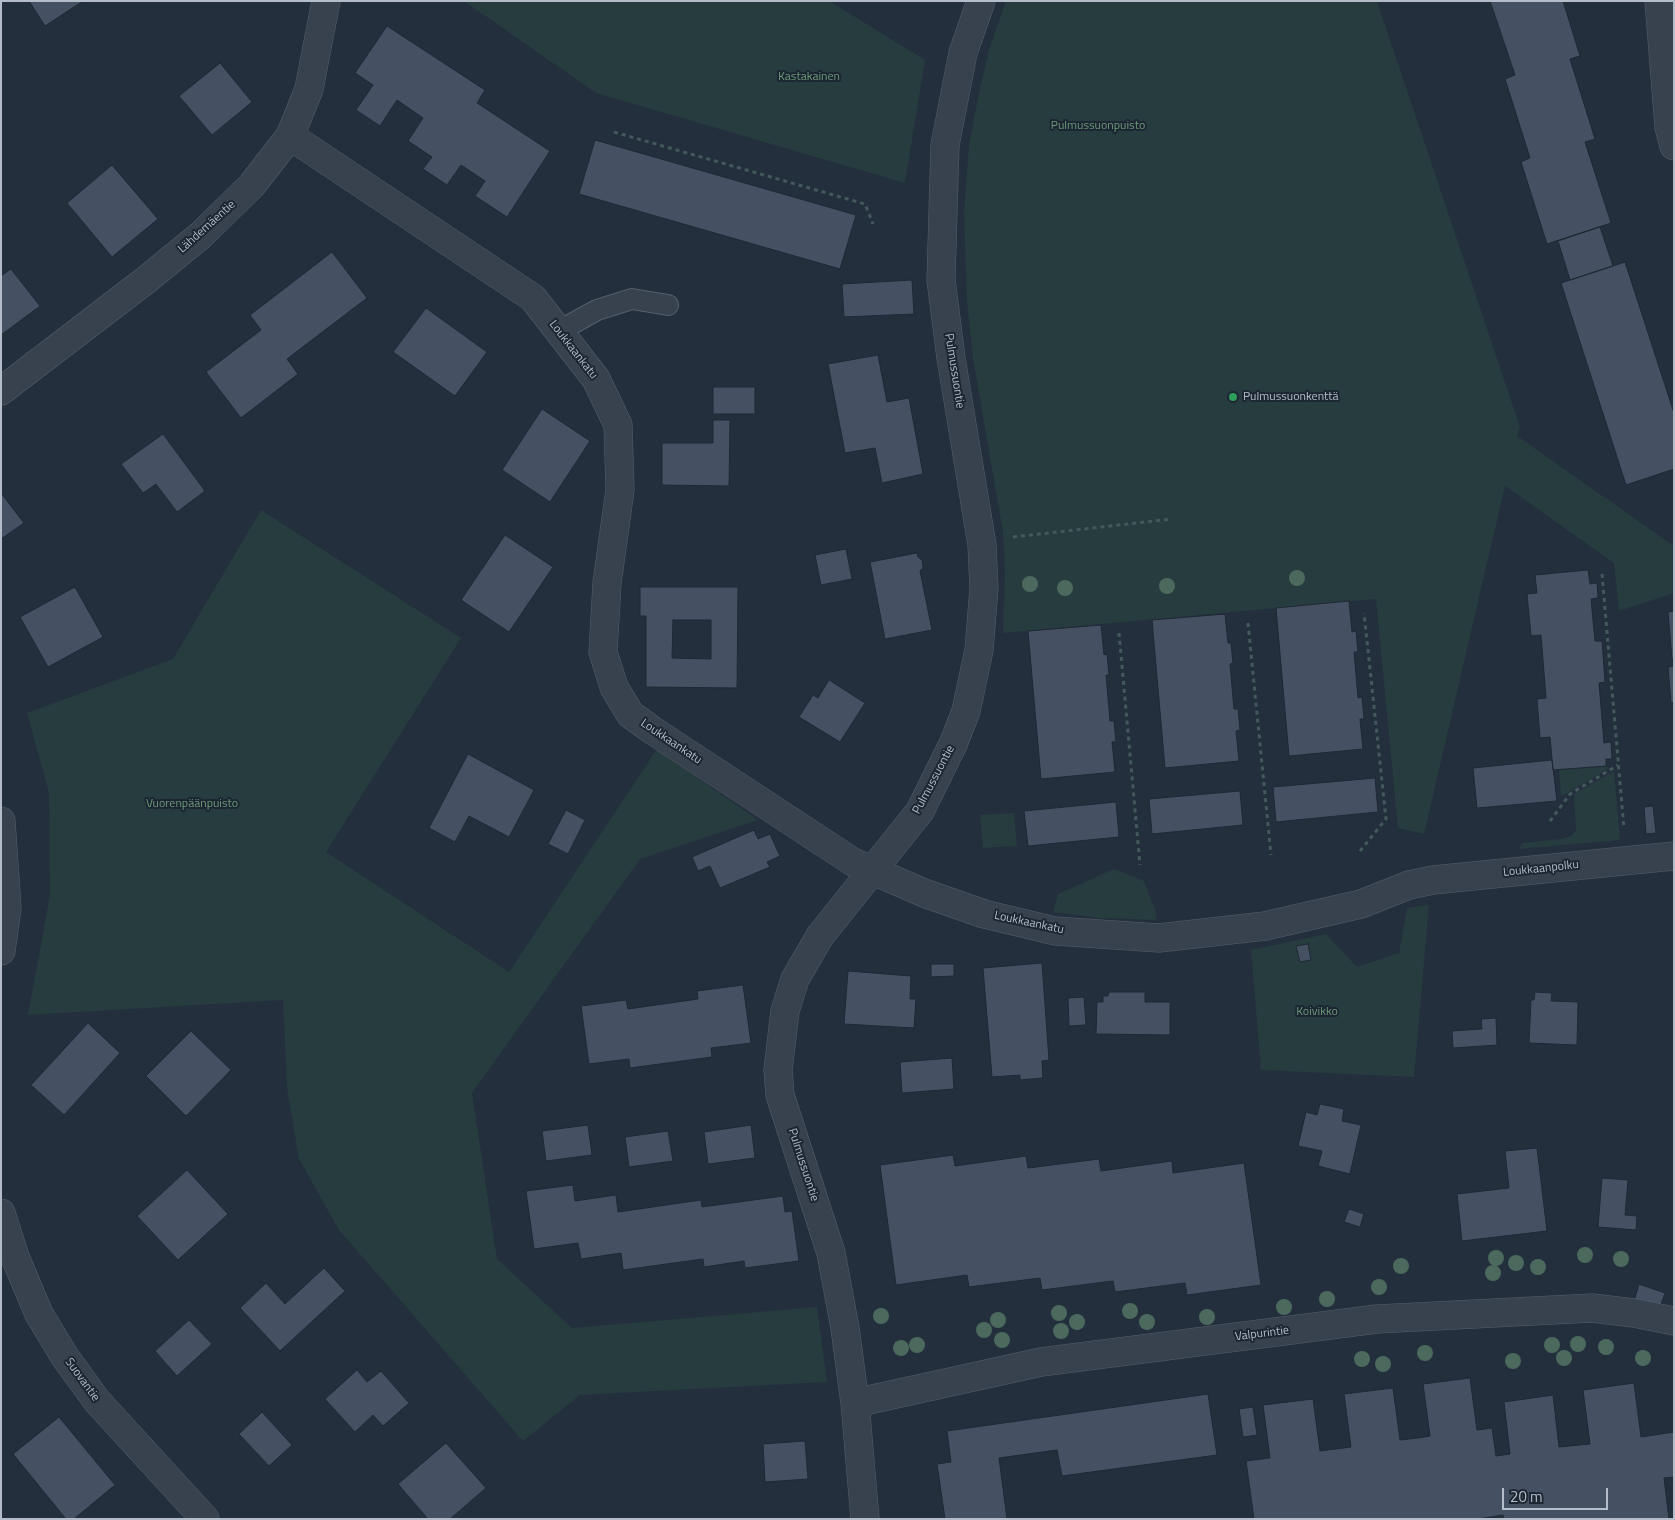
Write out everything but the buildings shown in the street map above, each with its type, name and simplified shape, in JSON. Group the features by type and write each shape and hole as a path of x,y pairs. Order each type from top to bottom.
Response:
{"street":[{"name":"Lähdemäentie","path":"1,391 146,280 201,235 252,185 290,136 309,89 326,1"},
{"name":"Pulmussuontie","path":"865,1519 855,1403 845,1328 831,1253 780,1095 778,1070 785,1011 795,979 820,936 920,811 954,742 966,711 979,650 984,588 982,546 951,358 941,280 944,145 963,53 981,1"},
{"path":"1659,1 1669,127 1674,146"},
{"name":"Loukkaankatu","path":"290,136 533,298 596,379 618,425 620,490 607,583 602,652 614,687 630,714 652,730 854,862 924,893 976,911 1055,931 1159,938 1265,926 1361,904 1409,885"},
{"path":"1,821 7,908 1,951"},
{"name":"Loukkaanpolku","path":"1409,885 1433,880 1674,856"},
{"name":"Suovantie","path":"1,1214 15,1257 38,1314 65,1357 97,1401 205,1519"},
{"name":"Valpurintie","path":"855,1403 1041,1362 1377,1319 1592,1308 1634,1312 1674,1321"}],"lane":[{"path":"559,331 597,310 632,299 668,305"}],"path":[{"path":"614,132 864,204 873,224"},
{"path":"982,546 999,539 1013,537 1172,519"},
{"path":"1602,574 1626,860"},
{"path":"1360,850 1386,818 1364,613"},
{"path":"1248,623 1270,855"},
{"path":"1119,633 1140,865"},
{"path":"1550,821 1570,794 1618,765"}],"green space":[{"name":"Kastakainen","path":"464,1 829,1 925,60 905,183 596,93"},
{"name":"Pulmussuonpuisto","path":"1006,1 1377,1 1520,427 1517,436 1671,544 1674,544 1674,593 1619,611 1614,563 1505,486 1424,834 1398,828 1376,599 1003,633 1005,573 1003,533 973,358 967,302 964,212 969,146 979,92 989,50"},
{"name":"Vuorenpäänpuisto","path":"261,510 461,638 326,852 509,972 657,749 758,820 640,859 472,1093 497,1259 572,1328 817,1307 827,1382 580,1395 523,1441 339,1230 299,1159 287,1087 283,1000 28,1015 50,895 49,793 27,713 173,659"},
{"path":"1606,766 1609,768 1561,797 1559,770"},
{"path":"1614,771 1620,840 1519,849 1523,843 1561,839 1571,836 1576,831 1574,794"},
{"path":"1014,813 1017,846 983,848 980,815"},
{"path":"1114,869 1144,881 1156,912 1156,920 1100,918 1053,912 1058,894"},
{"name":"Koivikko","path":"1429,905 1414,1077 1261,1070 1251,950 1326,934 1357,967 1399,953 1407,908"}],"place":[{"name":"Pulmussuonkenttä","path":"1233,397"}]}
